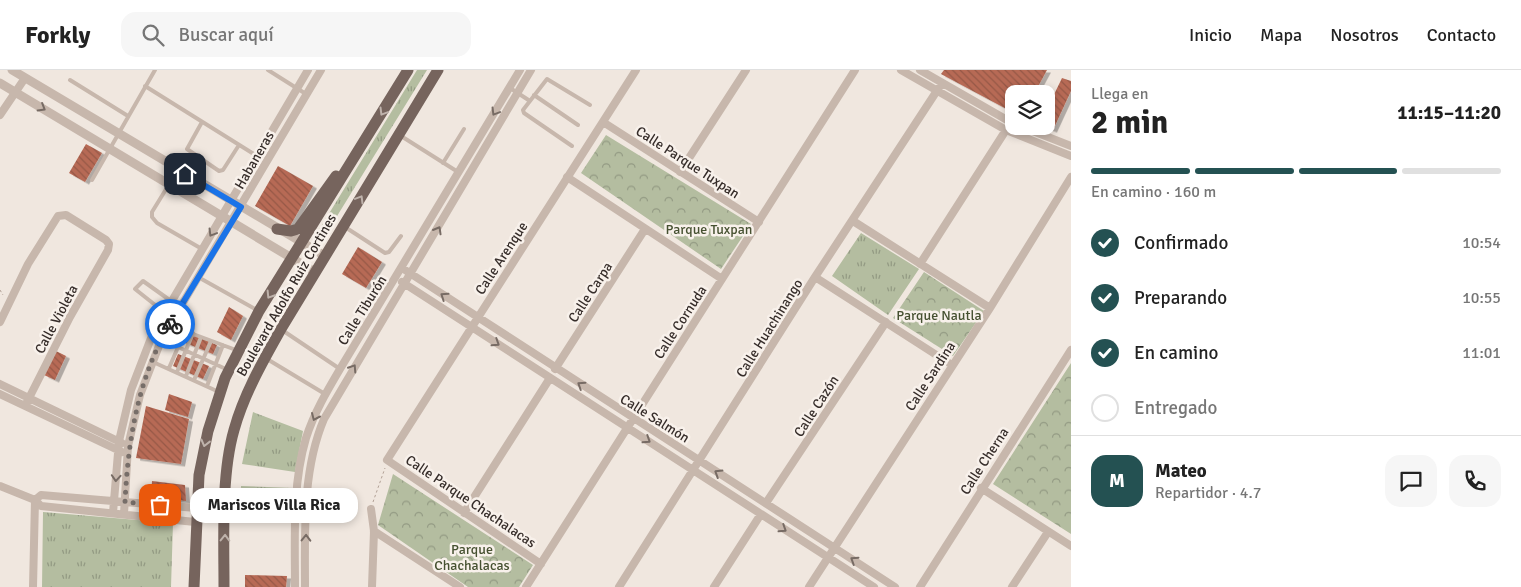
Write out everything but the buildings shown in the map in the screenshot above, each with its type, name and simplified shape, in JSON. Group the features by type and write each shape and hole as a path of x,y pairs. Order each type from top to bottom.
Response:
{"main road":[{"name":"Boulevard Adolfo Ruiz Cortines","path":"194,587 195,522 202,453 228,371 259,312 408,70"},
{"name":"Boulevard Adolfo Ruiz Cortines","path":"224,587 229,453 241,408 265,357 281,329 438,70"},
{"path":"278,229 291,232 302,225 320,196 362,146"}],"street":[{"path":"12,70 28,74 117,133 324,256"},
{"name":"Habaneras","path":"113,513 119,441 131,390 156,326 308,70"},
{"name":"Habaneras","path":"124,514 128,446 140,395 166,330 321,70"},
{"name":"Calle Tiburón","path":"295,587 295,538 302,453 307,436 325,394 520,70"},
{"name":"Calle Tiburón","path":"305,587 305,535 310,472 321,426 349,374 411,274 531,70"},
{"name":"Calle Arenque","path":"387,460 636,70"},
{"path":"680,172 746,70"},
{"name":"Calle Cornuda","path":"526,587 855,70"},
{"path":"901,70 1005,129"},
{"path":"920,70 1005,119"},
{"path":"0,115 28,74"},
{"path":"0,83 315,272"},
{"name":"Calle Huachinango","path":"619,587 815,278 942,83"},
{"path":"278,120 288,126"},
{"name":"Calle Parque Tuxpan","path":"602,122 759,222"},
{"path":"920,264 1005,132"},
{"path":"1018,135 1071,156"},
{"path":"1043,135 1071,146"},
{"path":"567,177 722,280"},
{"name":"Calle Sardina","path":"809,587 990,308 1071,177"},
{"name":"Calle Violeta","path":"0,322 28,264 58,216 61,214 106,240 109,244 25,406"},
{"path":"852,221 990,308"},
{"name":"Calle Carpa","path":"555,369 645,229"},
{"name":"Calle Salmón","path":"402,268 555,369 895,587"},
{"name":"Calle Salmón","path":"396,278 874,587"},
{"path":"815,278 952,365"},
{"name":"Calle Cazón","path":"766,504 886,322"},
{"name":"Calle Cherna","path":"920,587 1071,350"},
{"path":"464,513 550,378"},
{"path":"0,384 128,446"},
{"path":"0,394 127,455"},
{"name":"Calle Parque Chachalacas","path":"387,460 541,564"},
{"path":"0,486 35,500 41,506 195,522"},
{"path":"982,488 1071,546"},
{"path":"33,587 35,500 41,495 196,508"},
{"path":"371,509 374,531 372,587"},
{"path":"714,587 761,514"},
{"path":"374,531 460,587"},
{"path":"1012,587 1048,532"}],"lane":[{"path":"92,180 117,133 155,70"},
{"path":"268,70 306,94"},
{"path":"572,146 524,113 523,110 548,79 590,106"},
{"path":"70,80 128,116"},
{"path":"145,86 257,156"},
{"path":"510,88 530,101"},
{"path":"534,95 578,125"},
{"path":"202,122 188,149 203,160 221,171 239,145"},
{"path":"443,163 464,129"},
{"path":"399,135 458,172"},
{"path":"169,184 152,212 152,217 157,223 202,249"},
{"path":"344,225 385,253 389,252 401,236"},
{"path":"198,277 259,312"},
{"path":"164,312 135,290 144,282 170,301"},
{"path":"156,326 182,337"},
{"path":"281,329 340,369"},
{"path":"169,368 185,331 238,351"},
{"path":"177,372 193,333"},
{"path":"186,376 201,337"},
{"path":"194,380 211,341"},
{"path":"207,386 223,345"},
{"path":"178,347 228,371"},
{"path":"265,357 325,394"},
{"path":"153,362 220,392"}],"path":[{"path":"371,509 387,460"}],"green space":[{"path":"417,70 427,70 326,234 317,245 314,244 314,238"},
{"name":"Parque Tuxpan","path":"606,135 751,224 721,269 581,173"},
{"path":"861,233 919,269 888,315 832,276"},
{"name":"Parque Nautla","path":"924,272 984,311 953,356 893,318"},
{"path":"1071,363 1071,534 993,484"},
{"path":"253,412 303,431 295,472 242,464"},
{"name":"Parque Chachalacas","path":"393,474 533,565 519,587 468,587 378,525"},
{"path":"241,486 294,488 293,517 240,513"},
{"path":"43,512 173,523 171,587 42,587"}],"way so far":[{"path":"160,505 125,502 127,455 140,395 162,338 170,324"}],"place":[{"name":"Mariscos Villa Rica","path":"160,505"}],"route":[{"path":"170,324 241,207 185,174"}]}
